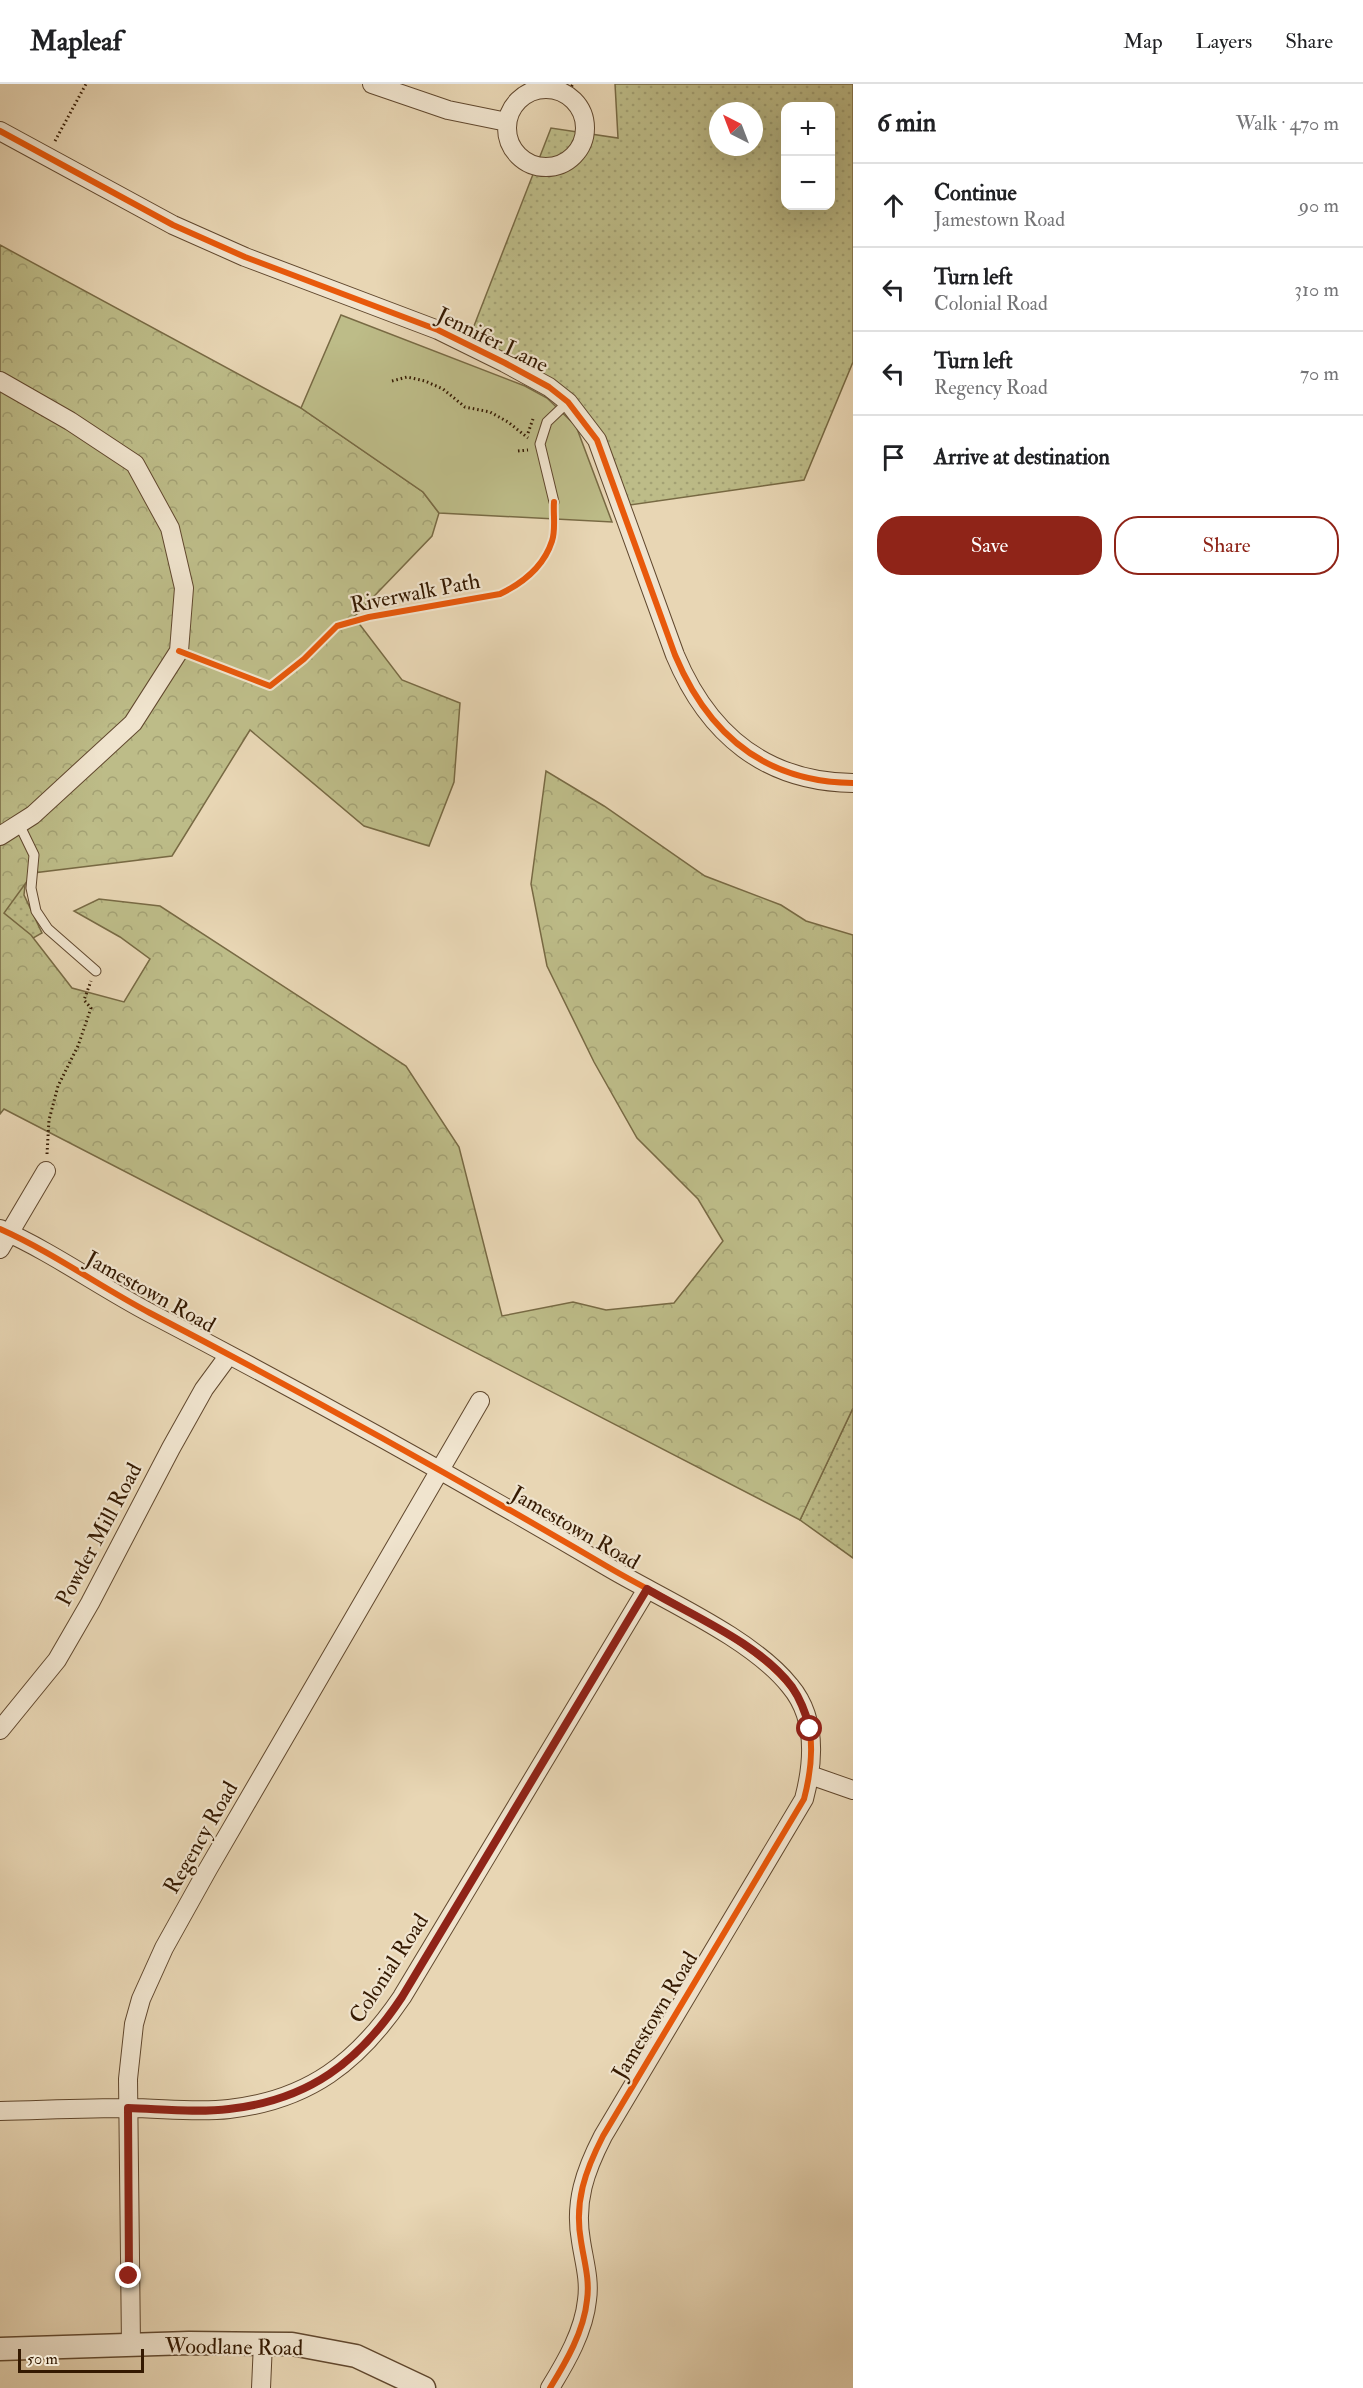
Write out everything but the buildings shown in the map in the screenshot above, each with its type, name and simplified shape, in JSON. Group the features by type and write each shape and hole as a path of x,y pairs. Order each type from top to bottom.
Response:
{"street":[{"path":"372,84 448,110 507,122"},
{"path":"542,88 570,89 583,114 585,127 577,152 568,160 550,166 531,164 520,157 512,147 507,122 511,109 530,92 542,88"},
{"name":"Jennifer Lane","path":"0,131 173,225 245,257 438,330 528,375 567,402 584,419 607,461 675,655 685,678 712,721 729,738 769,764 813,779 853,783"},
{"path":"0,381 70,421 135,464 170,528 184,588 179,651 133,723 33,815 0,836"},
{"path":"3,1237 46,1171"},
{"name":"Jamestown Road","path":"3,1237 229,1354 439,1470 742,1644 777,1670 792,1688 804,1708 810,1729 810,1775 804,1800 603,2136 588,2165 579,2196 578,2218 588,2280 587,2299 577,2338 550,2388"},
{"name":"Powder Mill Road","path":"0,1730 57,1660 90,1603 204,1389 229,1354"},
{"name":"Regency Road","path":"131,2346 128,2079 134,2024 151,1973 480,1401"},
{"name":"Colonial Road","path":"0,2110 128,2108 228,2110 258,2105 291,2095 324,2079 360,2052 402,1997 647,1589"},
{"path":"810,1775 853,1790"},
{"path":"261,2388 263,2343"},
{"name":"Woodlane Road","path":"0,2349 263,2343 325,2348 356,2356 424,2388"}],"lane":[{"path":"554,502 540,444 547,422 567,402"},
{"path":"19,824 34,855 31,888 36,911 48,929 96,971"}],"path":[{"path":"54,142 86,84"},
{"path":"392,381 407,376 425,381 443,389 465,406 490,412 508,422 527,437 530,449 518,452"},
{"path":"46,1171 50,1120 58,1086 78,1046 92,1008 84,1000 96,971"}],"green space":[{"path":"615,84 853,84 853,362 804,480 623,506 567,394 465,349 551,128 618,138"},
{"path":"0,245 301,408 423,492 439,513 432,536 354,617 402,680 460,703 454,782 429,846 364,826 250,730 172,856 33,873 4,913 31,935 72,988 124,1002 150,959 120,937 74,911 99,899 160,906 406,1066 459,1147 502,1316 573,1302 606,1310 674,1303 723,1241 698,1199 637,1138 594,1062 547,966 531,884 546,771 604,806 705,876 781,905 806,921 853,935 853,1408 800,1520 4,1109 0,1114"},
{"path":"341,315 525,386 547,398 576,426 612,522 439,513 423,492 301,408"},
{"path":"28,856 24,895 42,933 0,957 0,869"},
{"path":"853,1408 853,1558 800,1520"}],"cycle path":[{"path":"0,131 173,225 245,257 438,330 549,387 568,402 597,440 675,655 704,708 743,748 767,763 793,774 853,783"},
{"name":"Riverwalk Path","path":"179,651 270,686 304,659 337,626 369,617 500,594 517,585 532,573 548,550 554,532 554,502"},
{"path":"0,1229 38,1248 131,1303 381,1437 705,1620 773,1668 799,1698 805,1712 811,1740 810,1770 804,1799 603,2136 591,2162 586,2174 579,2213 588,2285 585,2312 573,2346 550,2388"}],"route":[{"path":"129,2276 128,2108 228,2110 258,2105 291,2095 324,2079 353,2058 366,2045 402,1997 647,1589 742,1644 777,1670 792,1688 804,1708 810,1729"}]}
